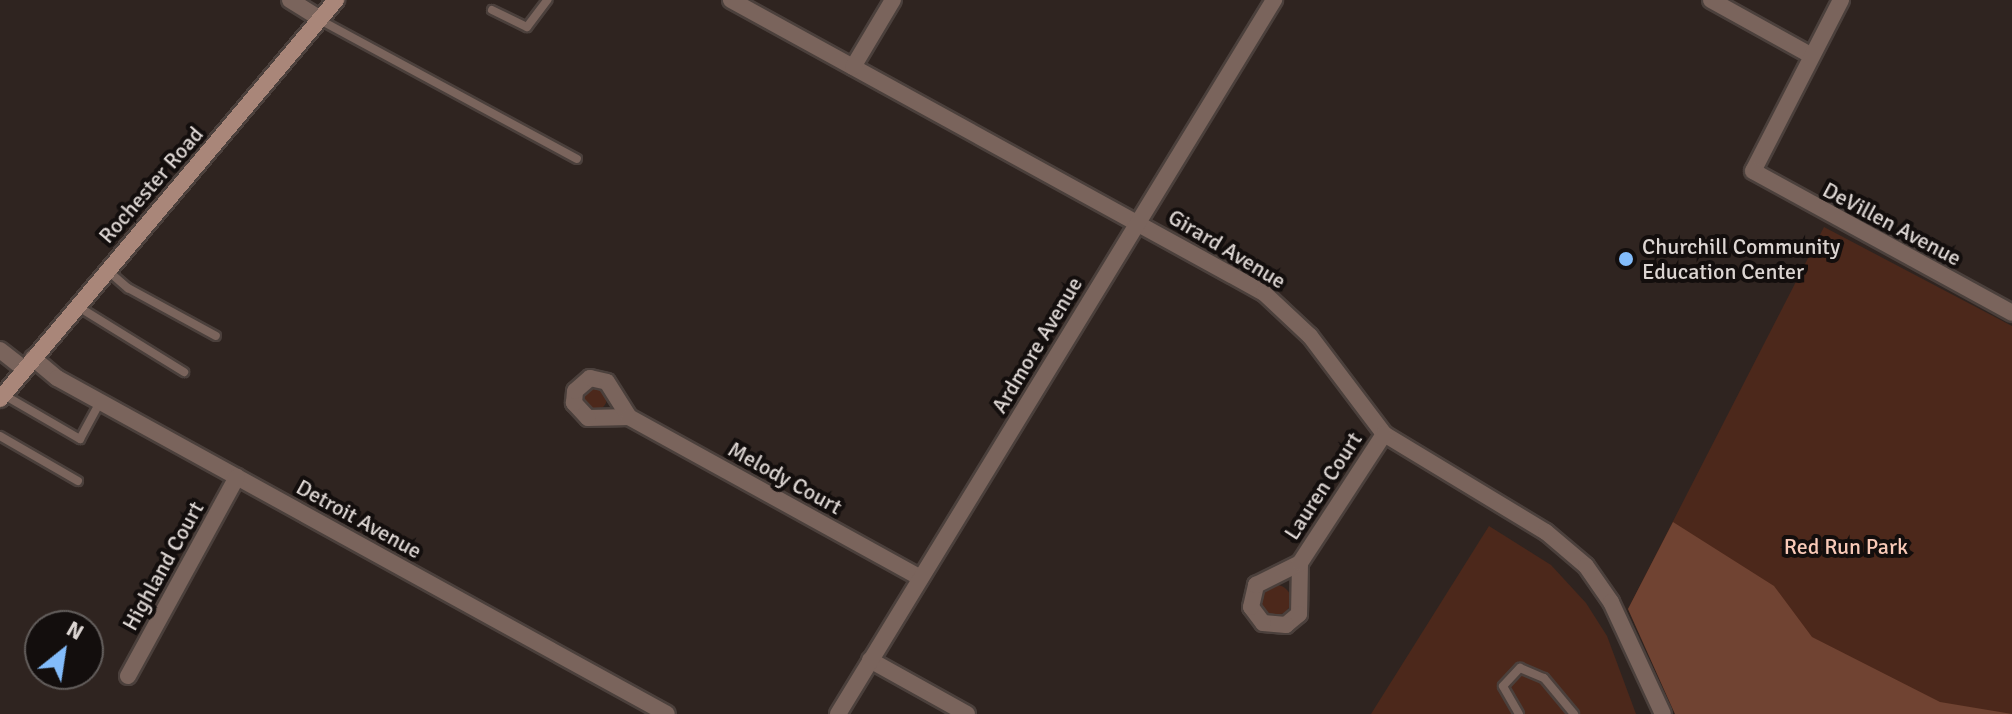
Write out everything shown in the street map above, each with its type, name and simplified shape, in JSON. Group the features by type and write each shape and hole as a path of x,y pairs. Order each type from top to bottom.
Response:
{"main road":[{"name":"Rochester Road","path":"2,397 336,0"}],"street":[{"name":"Girard Avenue","path":"731,0 1264,293 1288,312 1384,434 1546,532 1586,566 1611,602 1663,714"},
{"path":"853,67 893,0"},
{"name":"Ardmore Avenue","path":"838,714 1274,0"},
{"path":"1711,0 1812,56 1841,0"},
{"path":"293,1 320,19"},
{"name":"DeVillen Avenue","path":"1812,56 1753,171 2012,313"},
{"name":"Detroit Avenue","path":"0,350 667,714"},
{"name":"Melody Court","path":"629,417 921,578"},
{"name":"Lauren Court","path":"1300,563 1384,434"},
{"name":"Highland Court","path":"128,676 237,477"},
{"path":"870,660 967,714"}],"lane":[{"path":"492,10 527,27 547,0"},
{"path":"320,19 577,159"},
{"path":"107,270 128,288 216,336"},
{"path":"77,306 184,372"},
{"path":"2,397 80,439 100,402"},
{"path":"0,436 78,481"},
{"path":"1519,714 1504,697 1503,686 1520,668 1544,678 1574,714"}],"green space":[{"name":"Red Run Park","path":"1824,227 2012,326 2012,714 1675,714 1628,609"},
{"path":"595,386 606,393 607,398 600,409 595,410 584,403 583,398 590,387"},
{"path":"1489,526 1551,565 1586,603 1607,636 1636,714 1371,714"},
{"path":"1276,585 1282,586 1290,594 1290,606 1282,614 1276,615 1270,614 1262,606 1261,600 1262,594 1270,586"}],"shaded area":[{"path":"1673,522 1774,586 1812,637 1940,702 2012,714 1675,714 1628,609"}],"place":[{"name":"Churchill Community Education Center","path":"1626,259"}]}
